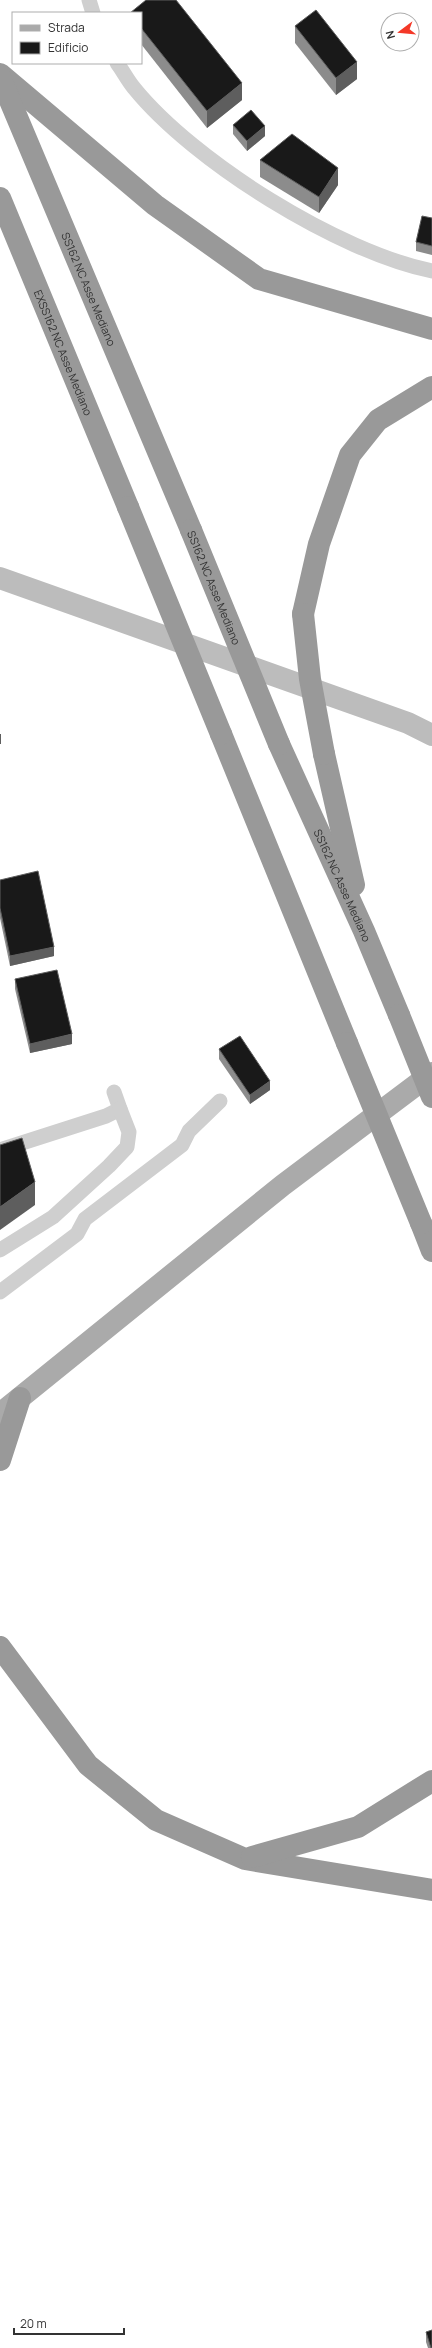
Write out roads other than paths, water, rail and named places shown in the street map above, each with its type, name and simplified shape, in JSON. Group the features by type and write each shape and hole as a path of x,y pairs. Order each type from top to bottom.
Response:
{"highway":[{"path":"0,75 155,205 259,279 432,330"},
{"name":"SS162 NC Asse Mediano","path":"0,75 279,744 364,931 432,1097"},
{"name":"EXSS162 NC Asse Mediano","path":"0,198 348,1043 432,1251"},
{"path":"364,931 324,754 310,679 303,614 319,544 350,455 378,420 432,387"},
{"path":"0,1460 20,1398"},
{"path":"0,1647 88,1765 156,1820 245,1859 432,1890"},
{"path":"245,1859 358,1827 432,1781"}],"main road":[{"path":"0,1414 283,1185 432,1073"}],"street":[{"path":"0,578 408,723 432,735"}],"lane":[{"path":"89,0 93,12"},
{"path":"118,64 134,88 181,135 245,183 326,231 404,265 432,271"},
{"path":"0,1250 53,1217 104,1171 127,1147 129,1132 114,1092"},
{"path":"0,1292 77,1234 85,1219 182,1145 189,1131 220,1102"},
{"path":"0,1150 106,1116 120,1109"}]}
